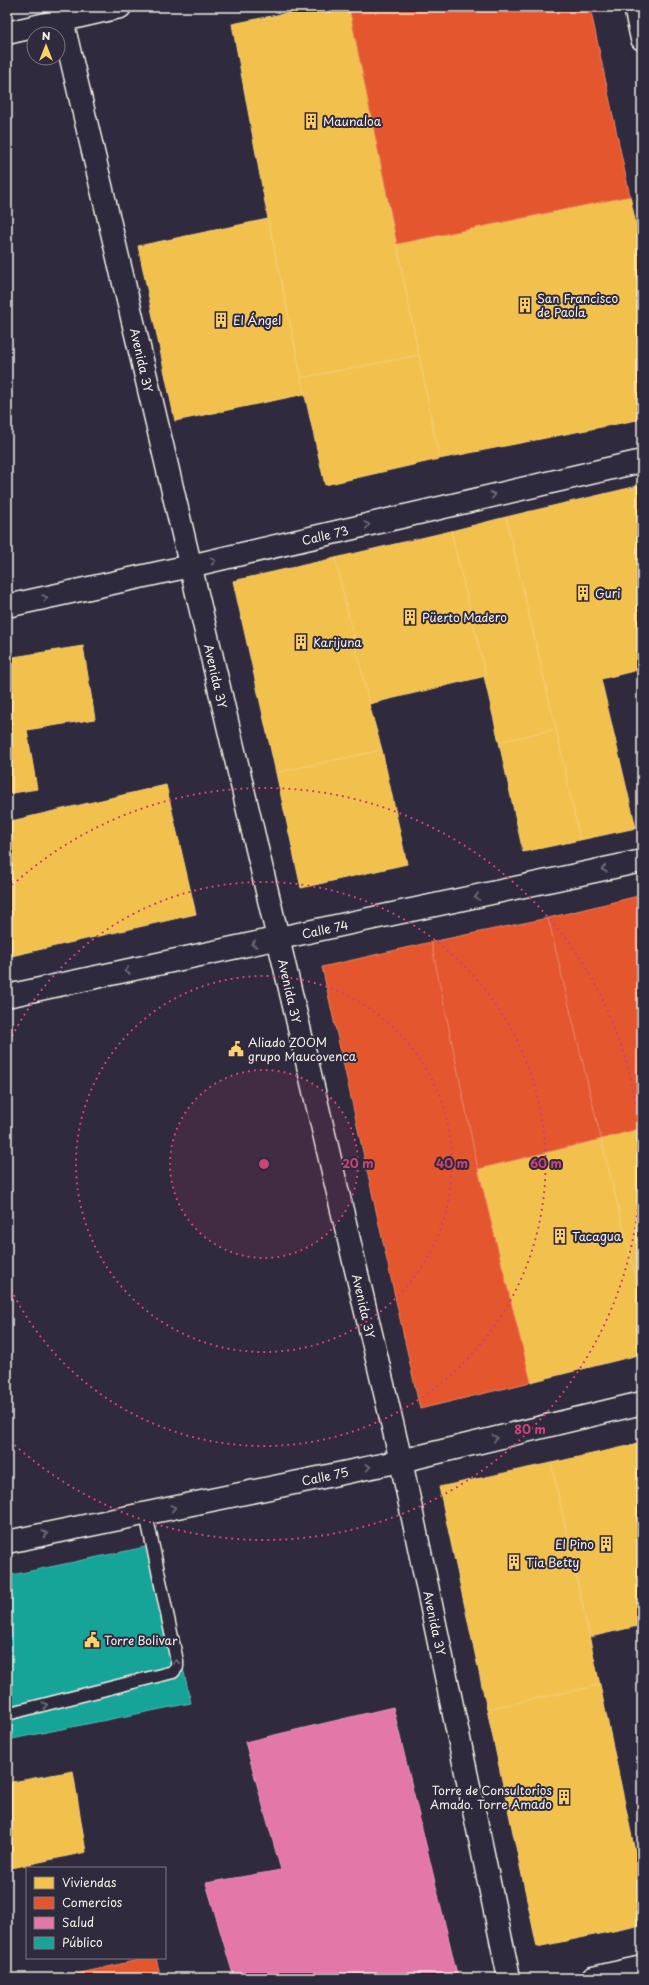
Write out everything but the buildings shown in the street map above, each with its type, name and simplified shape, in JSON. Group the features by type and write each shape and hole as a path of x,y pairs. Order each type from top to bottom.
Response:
{"street":[{"path":"7,33 60,13 120,7"},
{"path":"635,7 642,39"},
{"name":"Avenida 3Y","path":"60,13 401,1461 509,1978"},
{"name":"Calle 73","path":"7,606 190,566 642,461"},
{"name":"Calle 74","path":"7,996 642,861"},
{"name":"Calle 75","path":"7,1542 401,1461 642,1403"},
{"path":"592,1978 642,1966"}],"lane":[{"path":"7,1714 173,1672 176,1668 176,1661 146,1514"}],"place":[{"name":"Maunaloa","path":"311,121"},
{"name":"San Francisco de Paola","path":"525,305"},
{"name":"El Ángel","path":"221,320"},
{"name":"Guri","path":"583,593"},
{"name":"Püerto Madero","path":"410,617"},
{"name":"Karijuna","path":"301,642"},
{"name":"Aliado ZOOM grupo Maucovenca","path":"236,1049"},
{"name":"Tacagua","path":"560,1236"},
{"name":"El Pino","path":"606,1544"},
{"name":"Tia Betty","path":"514,1562"},
{"name":"Torre Bolivar","path":"92,1640"},
{"name":"Torre de Consultorios Amado. Torre Amado","path":"564,1797"}]}
